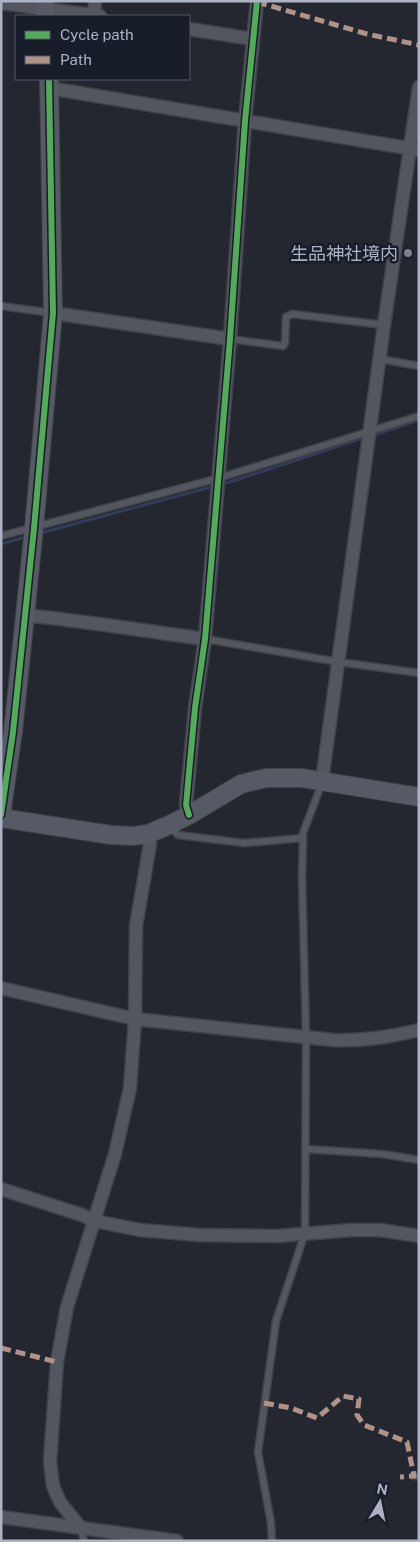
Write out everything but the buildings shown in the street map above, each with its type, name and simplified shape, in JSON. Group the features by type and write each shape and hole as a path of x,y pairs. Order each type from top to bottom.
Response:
{"street":[{"path":"95,1 97,15"},
{"path":"189,815 186,805 195,708 205,639 230,339 245,121 257,1"},
{"path":"1,2 90,15"},
{"path":"190,29 254,38"},
{"path":"414,149 245,121 49,83 53,313 34,528 13,732 1,817 111,835 133,836 148,834 189,815 241,784 266,778 302,778 419,797"},
{"path":"322,781 384,325 414,149 419,87"},
{"path":"53,313 230,339"},
{"path":"24,615 83,621 205,639"},
{"path":"80,1527 60,1502 52,1486 50,1461 57,1362 67,1307 115,1154 130,1088 135,1019 136,926 150,844 148,834"},
{"path":"1,988 135,1019 356,1040 380,1039 419,1030"},
{"path":"1,1188 82,1214 95,1221 140,1230 199,1235 277,1236 352,1230 380,1230 419,1236"},
{"path":"1,1517 176,1541"}],"lane":[{"path":"1,306 53,313"},
{"path":"230,339 283,346 285,343 286,317 292,314 384,325"},
{"path":"380,360 419,366"},
{"path":"1,536 219,478 419,416"},
{"path":"205,639 339,662 419,673"},
{"path":"272,1541 271,1523 258,1452 276,1320 282,1307 305,1233 306,1036 302,876 303,838 322,781"},
{"path":"169,825 178,834 244,843 303,838"},
{"path":"305,1149 382,1154 419,1160"},
{"path":"80,1527 84,1541"}],"waterway":[{"path":"377,434 419,420"},
{"path":"227,483 363,438"},
{"path":"44,532 211,487"},
{"path":"1,544 22,538"}],"marked path":[{"path":"257,2 367,34 419,45"},
{"path":"1,1348 57,1362"},
{"path":"264,1403 291,1408 317,1418 343,1396 359,1399 357,1415 364,1425 407,1442 414,1476 400,1477"}],"cycle path":[{"path":"189,815 186,805 195,708 205,639 230,339 245,121 257,1"},
{"path":"1,815 13,732 34,528 53,313 49,80"}],"place":[{"name":"生品神社境内","path":"408,253"}]}
